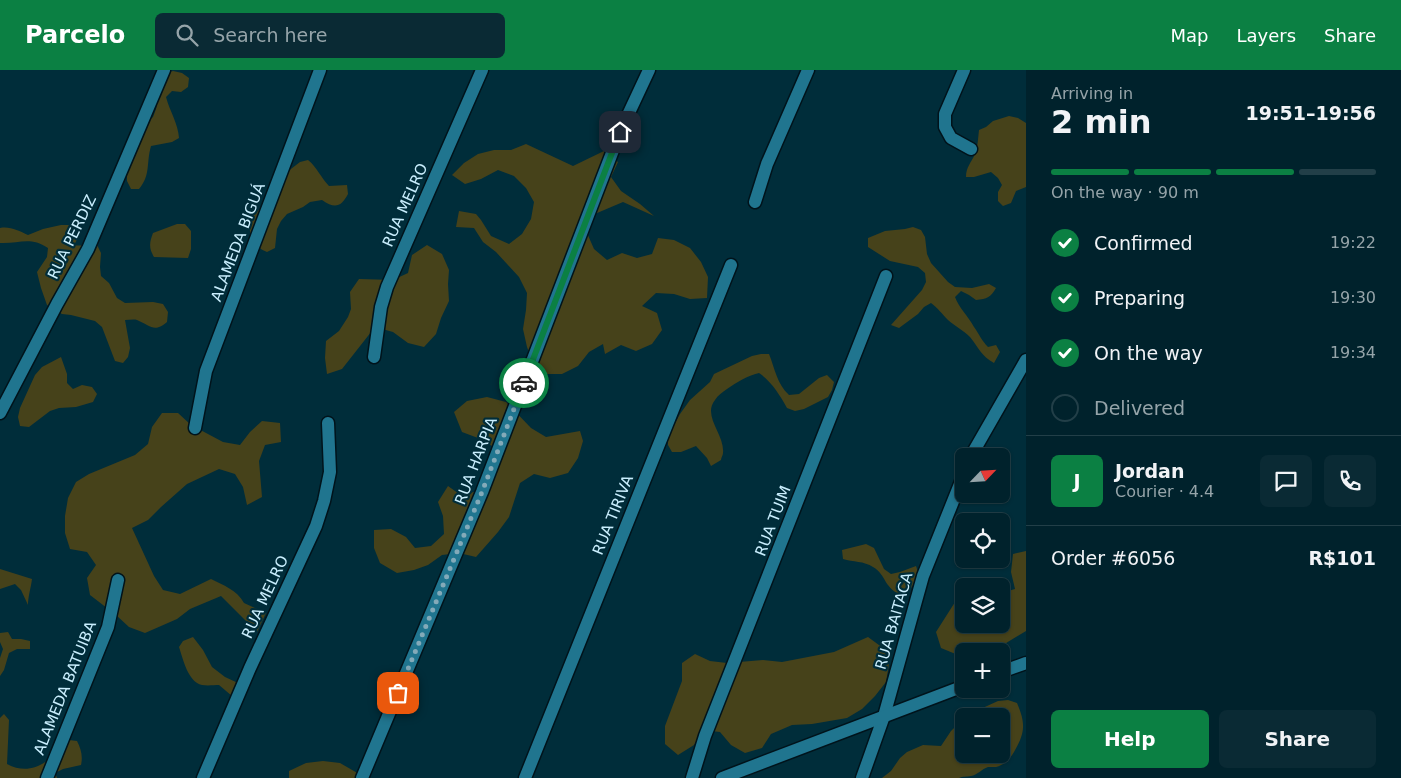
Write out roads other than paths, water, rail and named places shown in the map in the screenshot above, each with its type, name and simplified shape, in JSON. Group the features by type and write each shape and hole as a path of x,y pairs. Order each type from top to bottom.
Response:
{"street":[{"name":"RUA PERDIZ","path":"0,413 56,304 88,249 164,70"},
{"name":"ALAMEDA BIGUÁ","path":"195,428 206,372 320,70"},
{"name":"RUA MELRO","path":"374,357 381,307 387,287 482,70"},
{"name":"RUA HARPIA","path":"362,778 482,492 620,132 649,70"},
{"path":"755,202 767,164 808,70"},
{"path":"964,70 945,114 945,127 951,138 971,150"},
{"name":"RUA TIRIVA","path":"525,778 731,265"},
{"name":"RUA TUIM","path":"692,778 705,736 886,276"},
{"path":"976,448 1026,360"},
{"name":"RUA MELRO","path":"203,778 250,668 316,526 330,472 328,423"},
{"name":"RUA BAITACA","path":"862,778 884,716 923,576 955,496"},
{"name":"ALAMEDA BATUIBA","path":"47,778 108,627 118,580"},
{"path":"1010,669 1026,663"},
{"path":"722,778 955,689"}]}
